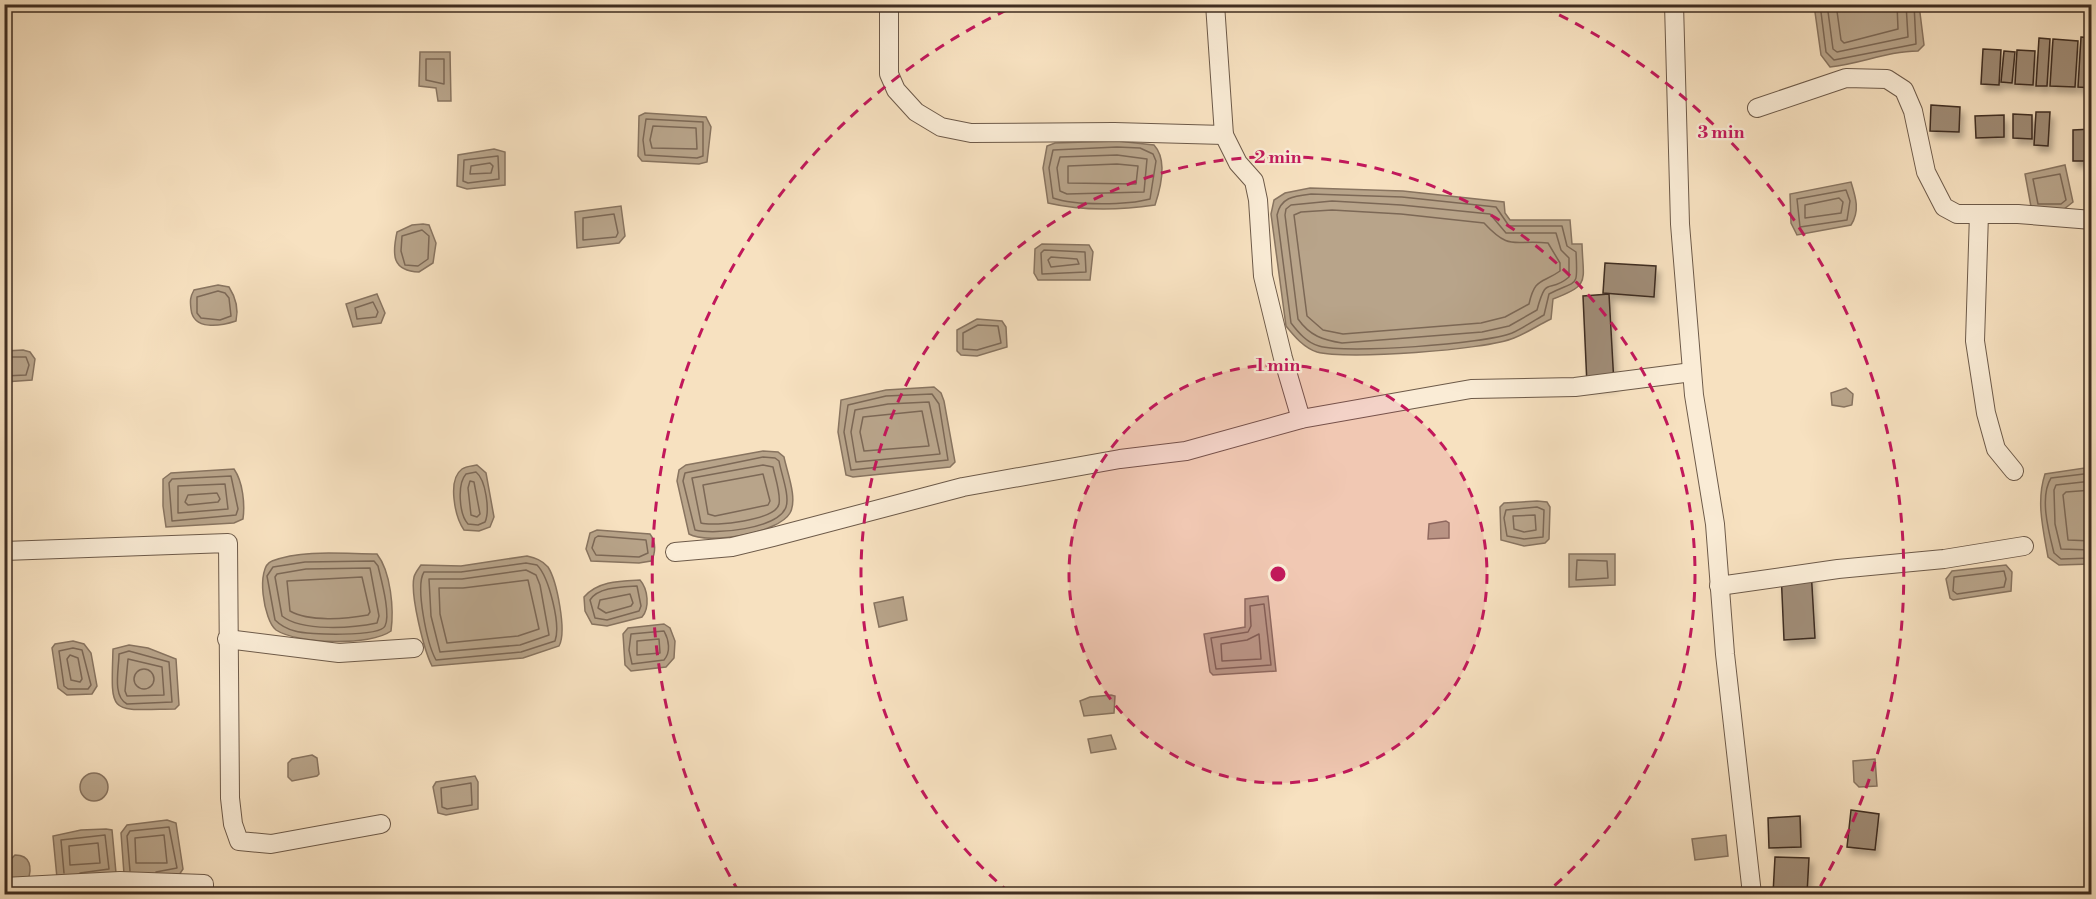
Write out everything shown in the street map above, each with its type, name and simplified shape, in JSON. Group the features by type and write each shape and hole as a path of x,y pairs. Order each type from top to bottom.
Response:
{"street":[{"path":"889,4 889,74 896,90 916,112 941,127 971,133 1114,132 1224,135"},
{"path":"1215,4 1224,135 1238,163 1254,181 1258,200 1263,276 1283,358 1301,418"},
{"path":"1674,4 1680,224 1692,372 1715,524 1719,586 1752,894"},
{"path":"1758,108 1846,78 1887,79 1904,90 1913,111 1926,171 1936,196 1944,207 1957,214 2091,220"},
{"path":"1979,214 1975,341 1986,413 1996,449 2014,471"},
{"path":"675,552 732,547 963,487 1120,459 1186,451 1301,418 1471,389 1575,387 1692,372"},
{"path":"4,551 228,543 230,798 233,824 239,841 271,844 381,824"},
{"path":"1719,586 1944,559 2024,546"},
{"path":"227,639 339,653 414,648"},
{"path":"11,890 120,881 204,884 204,894"}],"water":[{"path":"1814,5 1919,5 1924,45 1918,51 1896,53 1830,67 1821,55"},
{"path":"420,52 450,52 451,101 438,101 436,88 419,86"},
{"path":"645,113 706,117 711,127 707,162 699,164 642,161 638,156 639,116"},
{"path":"1117,141 1154,145 1158,151 1162,174 1155,205 1102,209 1048,203 1043,168 1047,146 1055,143"},
{"path":"494,149 505,152 505,185 467,189 457,186 458,155"},
{"path":"2065,165 2073,202 2064,209 2032,212 2025,174"},
{"path":"1851,182 1856,199 1856,215 1851,225 1797,235 1791,223 1790,194"},
{"path":"1310,188 1403,191 1504,202 1505,213 1510,220 1570,220 1572,244 1582,244 1582,280 1574,290 1553,299 1551,319 1514,338 1475,346 1416,353 1356,355 1317,352 1304,345 1286,326 1271,214 1274,200 1285,193"},
{"path":"621,206 625,236 619,243 577,248 575,212"},
{"path":"412,225 429,225 436,243 433,263 419,272 403,269 396,260 395,254 397,232"},
{"path":"1042,244 1089,245 1093,252 1090,280 1038,280 1034,273 1035,249"},
{"path":"218,285 229,287 233,295 237,307 236,321 216,325 202,324 193,316 191,309 194,290"},
{"path":"377,294 385,313 381,323 353,327 346,304"},
{"path":"977,319 1002,321 1006,327 1007,347 977,356 961,355 957,351 957,330"},
{"path":"5,351 30,352 35,359 32,380 5,382"},
{"path":"934,387 941,393 944,401 955,462 950,467 853,477 846,475 838,432 841,400 886,390"},
{"path":"1846,388 1853,394 1852,405 1844,407 1832,405 1831,393"},
{"path":"763,451 778,452 784,457 793,500 790,513 772,526 742,535 711,538 689,534 677,481 679,470 686,465"},
{"path":"477,465 486,473 494,517 490,527 479,531 464,530 455,508 455,481 462,469"},
{"path":"2091,467 2091,564 2059,565 2048,557 2042,526 2041,494 2045,474"},
{"path":"234,469 243,493 243,519 234,523 166,527 163,479 171,473"},
{"path":"1547,502 1550,507 1549,539 1545,543 1524,546 1501,540 1500,507 1504,503"},
{"path":"1446,521 1449,523 1449,538 1428,539 1429,524"},
{"path":"597,530 650,534 655,548 651,561 639,563 591,561 586,549 590,533"},
{"path":"310,554 377,554 386,571 390,591 391,631 368,639 334,641 286,635 272,625 265,606 263,583 267,565 272,561"},
{"path":"1569,554 1615,554 1615,585 1569,587"},
{"path":"527,556 543,563 551,574 558,594 561,619 562,630 559,646 523,658 432,666 422,636 414,596 414,577 421,565 461,566"},
{"path":"2006,565 2012,572 2011,591 1953,600 1950,598 1946,579 1952,571"},
{"path":"640,580 645,588 647,599 645,613 642,617 607,626 592,624 585,611 584,597 603,585"},
{"path":"1268,596 1276,671 1213,675 1210,672 1204,634 1245,627 1245,599"},
{"path":"903,597 907,620 879,627 874,603"},
{"path":"664,624 670,628 675,641 674,658 666,667 631,671 625,665 623,634 628,628"},
{"path":"73,641 84,644 91,653 97,686 92,694 67,695 58,688 52,648 55,644"},
{"path":"129,645 148,648 176,659 179,705 175,709 125,708 118,704 112,687 113,649"},
{"path":"1115,696 1114,713 1084,716 1080,701 1090,697"},
{"path":"1111,735 1116,749 1091,753 1088,739"},
{"path":"312,755 317,758 319,774 292,781 288,777 288,763 292,759"},
{"path":"1875,759 1877,786 1859,787 1854,782 1853,761"},
{"path":"94,773 104,777 108,787 104,797 94,801 84,797 80,787 84,777"},
{"path":"475,776 478,782 478,809 446,815 438,813 433,787 436,782"},
{"path":"167,820 176,823 183,869 179,875 124,874 121,833 127,825"},
{"path":"81,830 112,830 116,873 57,878 53,836"},
{"path":"1726,835 1728,856 1695,860 1692,839"},
{"path":"15,855 24,857 29,863 28,880 10,879 8,862"}],"building":[{"path":"2081,37 2092,38 2092,88 2078,87"},
{"path":"2039,38 2050,39 2047,86 2036,86"},
{"path":"2053,39 2078,41 2075,87 2050,86"},
{"path":"1983,49 2001,50 1999,85 1981,84"},
{"path":"2017,50 2035,51 2033,85 2015,84"},
{"path":"2004,51 2015,52 2012,83 2001,82"},
{"path":"1931,105 1960,107 1959,132 1930,131"},
{"path":"2036,112 2050,112 2048,146 2034,145"},
{"path":"2013,114 2032,115 2032,139 2013,138"},
{"path":"2004,115 2004,137 1976,138 1975,116"},
{"path":"2092,129 2092,161 2073,161 2073,130"},
{"path":"1605,263 1656,266 1654,297 1603,293"},
{"path":"1609,294 1614,384 1587,385 1583,296"},
{"path":"1811,569 1815,638 1784,640 1781,571"},
{"path":"1851,810 1879,814 1875,850 1847,847"},
{"path":"1800,816 1801,847 1769,848 1768,818"},
{"path":"1775,857 1809,858 1807,894 1773,894"}]}
